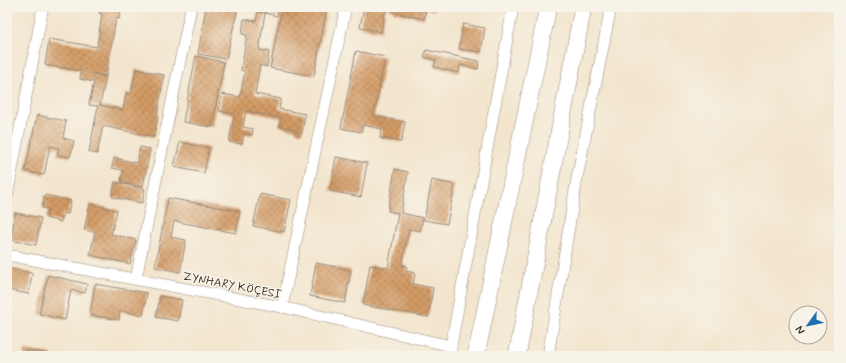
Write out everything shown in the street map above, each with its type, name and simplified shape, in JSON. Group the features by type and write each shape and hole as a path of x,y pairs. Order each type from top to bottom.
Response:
{"main road":[{"path":"476,356 548,7"},
{"path":"517,356 583,7"}],"street":[{"path":"7,196 43,7"},
{"path":"136,280 191,7"},
{"path":"282,307 346,7"},
{"path":"451,351 513,7"},
{"path":"548,356 577,178 611,7"},
{"name":"ZYNHARY KÖÇESI","path":"7,255 282,307 451,351"}],"building":[{"path":"100,7 121,7 119,19 116,18 106,76 92,73 106,77 100,105 123,110 126,93 131,94 136,69 164,75 154,137 103,126 97,154 89,152 98,106 89,105 94,82 80,79 81,71 45,65 49,39 97,47 102,14 99,13"},
{"path":"206,7 238,7 226,59 198,54"},
{"path":"267,7 279,7 277,16 265,13"},
{"path":"282,7 327,7 314,76 270,68"},
{"path":"364,7 394,7 393,10 386,8 381,32 360,27"},
{"path":"394,7 435,7 434,11 426,9 424,19 393,12"},
{"path":"258,12 265,13 259,50 269,52 267,67 260,65 255,94 281,99 279,109 305,114 302,133 279,126 281,118 246,111 243,127 253,129 252,135 244,134 242,144 229,142 234,114 219,111 222,94 240,97 245,71 241,70 247,35 242,34 244,19 256,21"},
{"path":"463,24 485,28 481,52 459,49"},
{"path":"426,50 479,61 478,69 460,65 459,73 434,67 436,60 424,57"},
{"path":"356,51 385,57 374,116 405,122 401,142 380,138 382,129 363,125 361,132 341,128"},
{"path":"196,56 224,62 212,127 183,122"},
{"path":"37,115 66,121 63,138 74,141 70,157 57,155 59,148 50,146 44,175 25,171"},
{"path":"180,142 209,148 204,173 174,167"},
{"path":"140,147 150,149 143,187 121,182 123,170 112,168 114,158 137,163"},
{"path":"336,157 367,163 361,197 330,191"},
{"path":"395,169 408,172 401,213 423,218 420,231 409,229 402,265 407,266 406,271 415,273 413,284 433,288 428,317 363,305 370,265 388,268 398,213 388,211"},
{"path":"432,180 455,185 447,224 424,220"},
{"path":"115,182 145,189 142,203 112,197"},
{"path":"260,194 291,200 284,232 253,226"},
{"path":"45,195 71,201 68,214 63,213 61,222 46,218 48,209 42,208"},
{"path":"168,198 240,211 236,233 174,221 171,237 186,240 180,272 155,267"},
{"path":"90,204 117,210 111,234 136,240 130,264 90,255 95,232 84,230"},
{"path":"15,213 41,218 36,245 11,240"},
{"path":"316,263 351,270 345,303 310,296"},
{"path":"7,268 32,273 29,294 7,290"},
{"path":"48,275 87,284 85,293 71,290 65,320 39,314"},
{"path":"95,284 147,293 143,315 120,311 119,320 90,315"},
{"path":"160,296 182,300 178,321 156,317"},
{"path":"25,350 52,354 52,356 24,356"}]}
